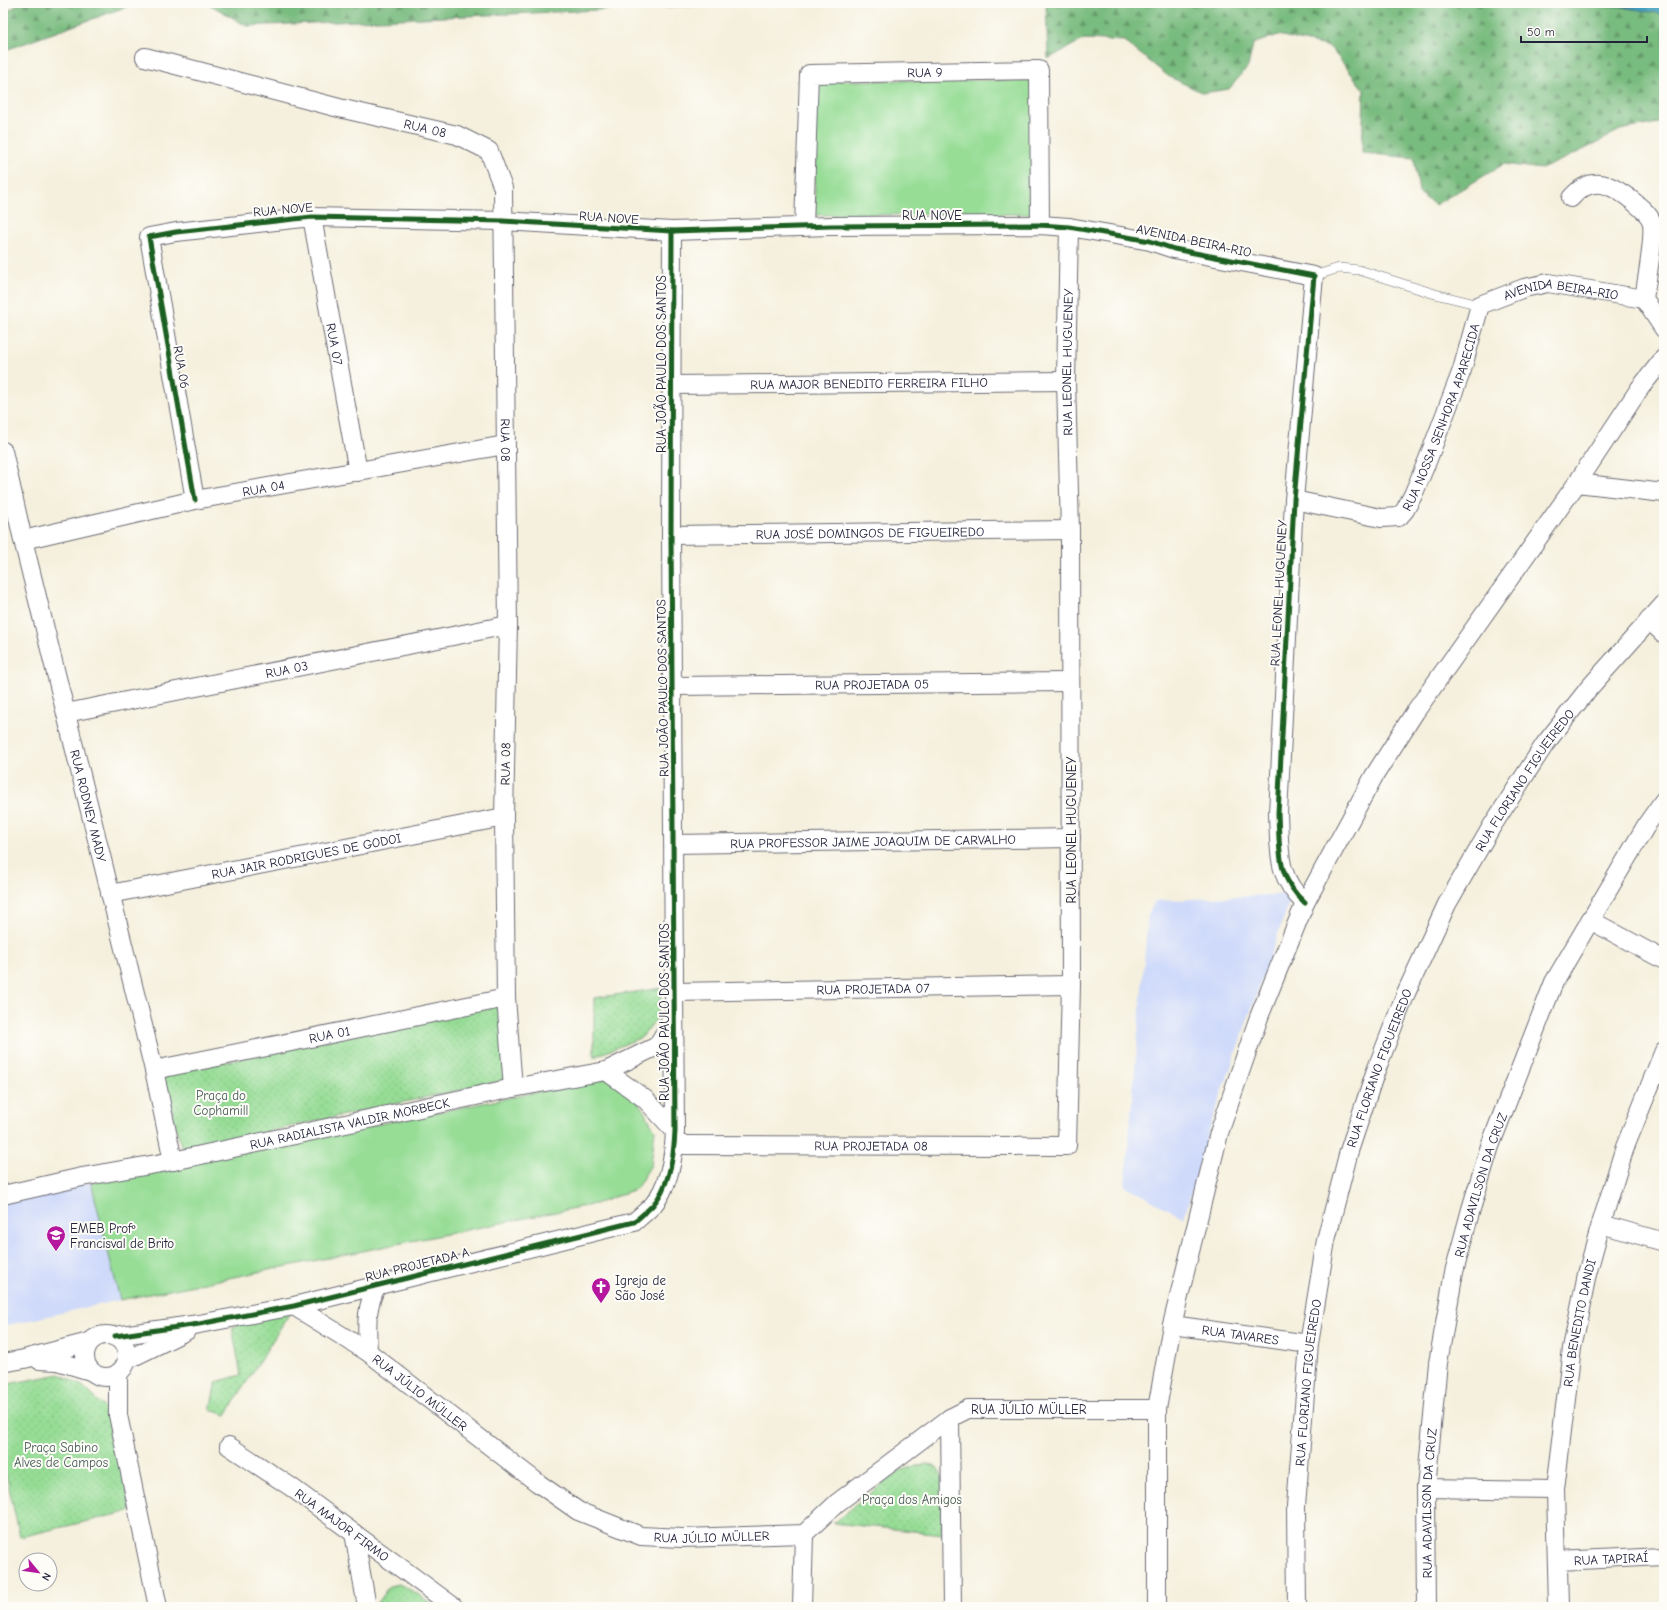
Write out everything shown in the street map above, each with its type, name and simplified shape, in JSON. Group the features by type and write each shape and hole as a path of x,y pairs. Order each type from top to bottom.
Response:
{"street":[{"name":"RUA 08","path":"145,57 339,108 457,135 489,151 503,188 502,221 508,625 504,818 506,998 513,1088"},
{"name":"RUA 9","path":"804,227 809,74 1039,70 1040,225"},
{"path":"1571,198 1587,185 1598,183 1612,187 1642,208 1651,220 1652,231 1644,299 1664,328"},
{"name":"RUA NOVE","path":"149,237 176,232 312,216 502,221 672,232 804,227 1040,225 1068,227"},
{"name":"RUA 07","path":"312,216 358,472"},
{"name":"AVENIDA BEIRA-RIO","path":"1068,227 1150,241 1174,249 1314,276"},
{"name":"RUA LEONEL HUGUENEY","path":"1067,1146 1071,985 1070,530 1066,381 1068,227"},
{"name":"RUA JOÃO PAULO DOS SANTOS","path":"672,232 671,534 674,686 675,1138"},
{"name":"RUA 06","path":"149,237 195,500"},
{"name":"RUA LEONEL HUGUENEY","path":"1305,903 1294,893 1286,880 1280,858 1278,814 1294,500 1314,276"},
{"name":"AVENIDA BEIRA-RIO","path":"1480,305 1524,288 1548,283 1644,299"},
{"name":"RUA NOSSA SENHORA APARECIDA","path":"1294,500 1381,518 1399,517 1413,495 1428,459 1462,370 1480,305"},
{"path":"1157,1607 1157,1409 1172,1325 1219,1133 1259,1017 1305,903 1374,776 1415,712 1577,483 1636,394 1664,358"},
{"name":"RUA MAJOR BENEDITO FERREIRA FILHO","path":"672,385 1066,381"},
{"name":"RUA 04","path":"23,540 195,500 505,445"},
{"name":"RUA RODNEY MADY","path":"3,451 23,540 154,1070 174,1161"},
{"path":"1577,483 1664,493"},
{"name":"RUA JOSÉ DOMINGOS DE FIGUEIREDO","path":"671,534 1070,530"},
{"name":"RUA FLORIANO FIGUEIREDO","path":"1297,1607 1296,1506 1309,1344 1326,1240 1349,1151 1374,1073 1403,1000 1444,911 1492,826 1545,744 1589,688 1664,604"},
{"path":"1649,620 1664,634"},
{"name":"RUA 03","path":"66,713 508,625"},
{"name":"RUA PROJETADA 05","path":"674,686 1070,682"},
{"name":"RUA ADAVILSON DA CRUZ","path":"1427,1607 1426,1488 1438,1363 1454,1272 1471,1209 1490,1146 1554,982 1647,824 1664,800"},
{"name":"RUA JAIR RODRIGUES DE GODOI","path":"110,894 504,818"},
{"name":"RUA PROFESSOR JAIME JOAQUIM DE CARVALHO","path":"674,844 1071,838"},
{"path":"1590,920 1664,960"},
{"name":"RUA PROJETADA 07","path":"675,1000 1071,985"},
{"name":"RUA 01","path":"154,1070 506,998"},
{"path":"675,1000 667,1029 657,1046 606,1071 645,1099 675,1138"},
{"name":"RUA BENEDITO DANDI","path":"1558,1607 1555,1490 1572,1348 1587,1274 1601,1224 1625,1147 1664,1051"},
{"name":"RUA RADIALISTA VALDIR MORBECK","path":"3,1195 82,1177 174,1161 513,1088 606,1071"},
{"name":"RUA PROJETADA 08","path":"675,1138 1067,1146"},
{"name":"RUA PROJETADA A","path":"115,1336 199,1324 294,1306 634,1222 653,1205 663,1190 671,1166 675,1138"},
{"path":"1601,1224 1664,1242"},
{"path":"368,1352 366,1318 369,1300 377,1285"},
{"name":"RUA JÚLIO MÜLLER","path":"294,1306 368,1352 538,1483 578,1511 641,1536 682,1538 804,1534 836,1503 950,1418 968,1409 1157,1409"},
{"name":"RUA PROJETADA A","path":"122,1367 199,1324"},
{"name":"RUA TAVARES","path":"1172,1325 1309,1344"},
{"path":"118,1415 95,1374 84,1361 85,1349 89,1342 102,1334 115,1336 126,1347 122,1367 118,1415 158,1607"},
{"path":"3,1363 24,1360 89,1342"},
{"path":"24,1360 57,1361 107,1377 122,1367"},
{"path":"950,1418 952,1607"},
{"name":"RUA MAJOR FIRMO","path":"229,1446 290,1487 454,1607"},
{"path":"1426,1488 1555,1490"},
{"path":"354,1533 367,1607"},
{"path":"802,1607 804,1534"},
{"name":"RUA TAPIRAÍ","path":"1558,1561 1664,1556"}],"lane":[{"path":"1314,276 1339,268 1359,270 1435,294 1480,305"}],"shaded area":[{"path":"1288,894 1290,900 1212,1121 1184,1218 1125,1186 1148,915 1155,901"},
{"name":"EMEB Profº Francisval de Brito","path":"91,1182 120,1300 3,1326 3,1203"}],"green space":[{"path":"21,3 137,3 3,51 3,11 6,12"},
{"path":"207,3 752,3 247,26"},
{"path":"1046,3 1598,3 1664,14 1664,122 1620,130 1583,150 1542,169 1504,164 1435,205 1419,193 1414,158 1362,153 1364,90 1330,47 1278,35 1253,44 1248,67 1229,89 1203,93 1168,76 1124,41 1084,39 1048,59"},
{"path":"1035,80 1035,214 815,215 815,81"},
{"path":"663,988 657,1018 642,1037 594,1057 594,998"},
{"name":"Praça do Cophamill","path":"502,1004 506,1080 182,1150 163,1075"},
{"path":"607,1078 635,1096 655,1130 651,1165 636,1189 595,1204 120,1300 91,1182"},
{"path":"291,1311 226,1415 210,1410 216,1382 241,1375 232,1327"},
{"name":"Praça Sabino Alves de Campos","path":"60,1374 84,1387 110,1413 131,1511 20,1537 3,1461 3,1385"},
{"name":"Praça dos Amigos","path":"926,1464 937,1467 943,1477 943,1534 833,1523 900,1470"},
{"path":"399,1584 416,1593 436,1607 374,1607 389,1586"}],"water":[{"path":"1598,3 1664,3 1664,14"}],"cycle path":[{"path":"195,500 149,237 176,232 312,217 503,221 672,231 831,226 1040,225 1069,227 1150,241 1174,249 1314,276 1294,500 1278,814 1281,862 1284,873 1289,883 1305,903"},
{"path":"115,1336 199,1324 294,1306 634,1222 653,1205 663,1189 670,1170 675,1131 671,535 672,231"}],"place":[{"name":"EMEB Profº Francisval de Brito","path":"56,1252"},
{"name":"Igreja de São José","path":"601,1304"}]}
